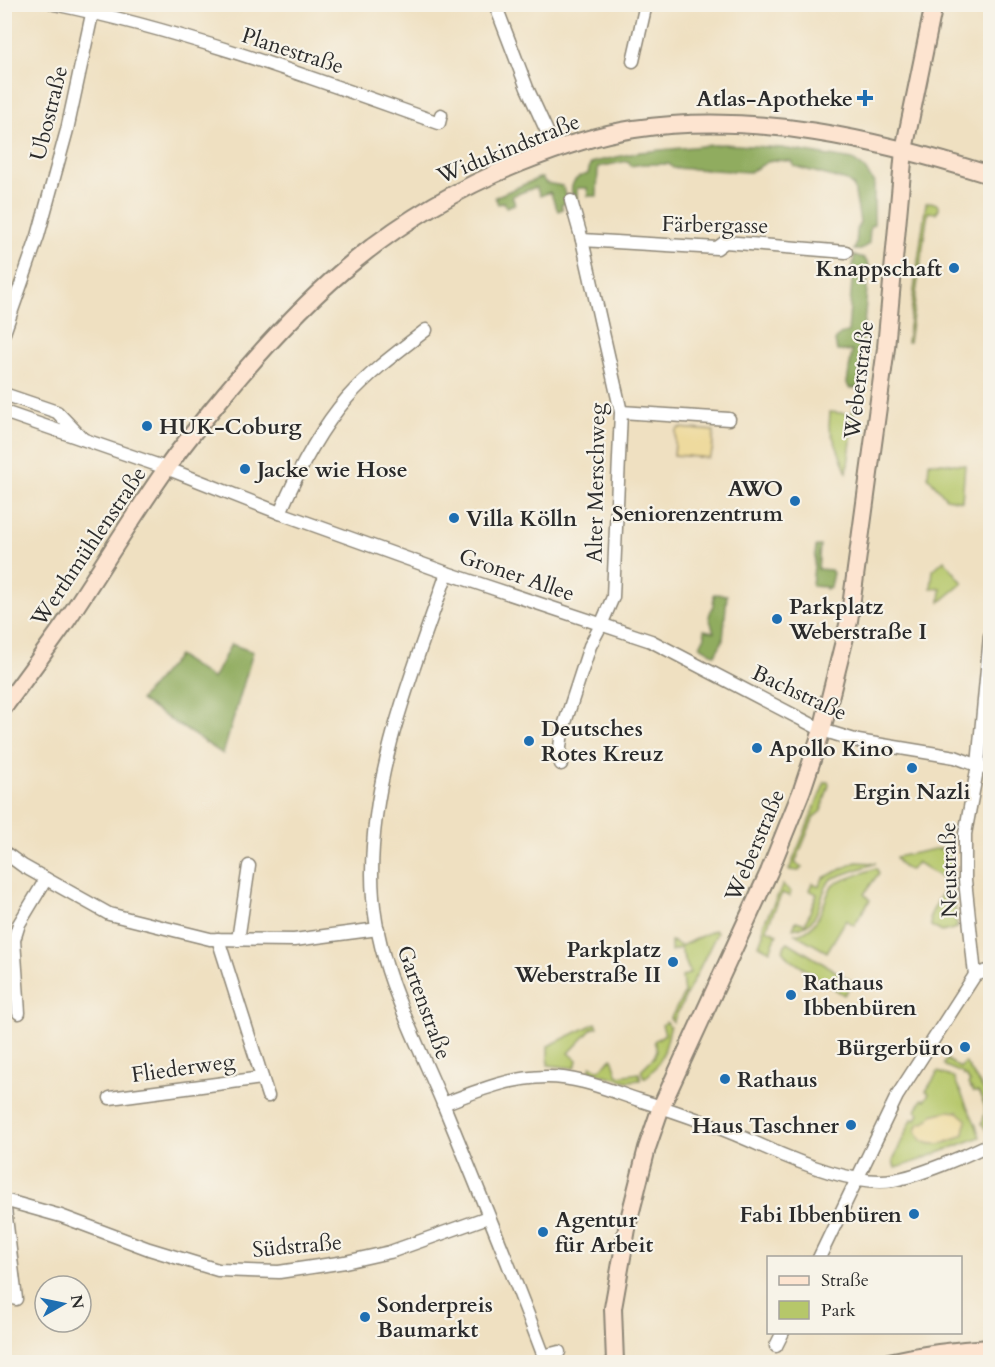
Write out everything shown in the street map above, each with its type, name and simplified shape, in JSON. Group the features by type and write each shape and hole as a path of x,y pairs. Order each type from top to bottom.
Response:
{"main road":[{"name":"Weberstraße","path":"615,1362 613,1308 621,1255 647,1148 661,1107 769,872 802,790 822,730 849,621 886,348 904,150 934,4"},
{"name":"Widukindstraße","path":"166,468 264,347 311,298 366,250 405,222 443,199 494,174 555,149 592,137 636,129 734,124 812,130 904,150 990,175"},
{"name":"Werthmühlenstraße","path":"4,707 62,627 166,468"},
{"path":"889,1362 928,1354 990,1348"}],"street":[{"name":"Planestraße","path":"54,4 93,8 264,60 439,123 441,115"},
{"path":"495,4 527,88 555,149"},
{"path":"633,61 646,4"},
{"name":"Ubostraße","path":"4,333 38,236 67,130 93,8"},
{"name":"Alter Merschweg","path":"571,201 621,412 614,597 602,625"},
{"name":"Färbergasse","path":"582,240 717,248 725,242 846,252"},
{"path":"280,513 304,459 347,398 377,368 426,330"},
{"name":"Groner Allee","path":"4,394 57,412 86,441"},
{"name":"Groner Allee","path":"4,412 166,468 280,513 447,573 602,625"},
{"path":"621,412 729,419"},
{"name":"Gartenstraße","path":"447,573 404,695 387,752 380,790 372,874 374,904 390,978 403,1017 443,1104 545,1359"},
{"path":"561,764 562,732 590,646 602,625"},
{"name":"Bachstraße","path":"602,625 651,641 822,730 858,741 955,757 990,770"},
{"name":"Neustraße","path":"975,975 965,880 965,834 978,765 990,636"},
{"path":"4,852 23,866 109,914 210,939 294,940 378,929"},
{"path":"238,940 249,866"},
{"path":"19,1013 14,940 19,924 46,879"},
{"name":"Fliederweg","path":"218,939 268,1096"},
{"path":"819,1256 897,1096 975,975 990,970"},
{"path":"443,1104 489,1086 518,1079 548,1077 597,1084 725,1130 818,1168 856,1178 891,1180 920,1172 990,1144"},
{"name":"Fliederweg","path":"110,1098 262,1078"},
{"name":"Südstraße","path":"16,1299 4,1200 61,1216 149,1249 218,1270 279,1272 345,1263 390,1252 488,1217"},
{"path":"776,1346 782,1334"},
{"path":"545,1359 559,1352"}],"green space":[{"path":"723,144 782,148 853,160 865,169 874,183 874,224 870,227 869,243 861,250 854,250 860,222 854,187 847,181 794,166 791,161 771,160 750,172 673,168 669,164 631,166 628,161 598,167 597,196 588,196 587,188 577,188 577,201 573,199 573,182 588,174 590,165 594,162 640,152"},
{"path":"539,178 546,183 562,186 566,194 565,203 561,205 563,209 558,211 550,192 540,196 536,187 512,196 515,204 506,207 504,202 498,204 495,197"},
{"path":"926,203 937,204 939,209 936,213 928,212 909,342 907,342"},
{"path":"854,255 864,258 869,265 859,385 856,388 849,388 847,383 852,351 837,351 835,341 840,334 848,332"},
{"path":"854,402 856,402 847,473 829,427 830,412 852,414"},
{"path":"929,462 965,465 962,501 946,498 928,477"},
{"path":"816,546 820,546 818,569 831,570 833,573 830,587 826,589 826,587 812,586"},
{"path":"944,560 963,583 940,602 941,589 931,588 933,570"},
{"path":"714,594 727,595 723,640 715,655 700,646 705,636 704,630 714,632 709,617"},
{"path":"231,644 253,652 223,754 140,700 178,656 213,679"},
{"path":"825,782 829,785 821,811 814,817 795,863 802,867 799,871 789,870"},
{"path":"942,849 950,854 957,928 942,932 931,926 930,916 948,882 917,862 911,870 906,869 896,857"},
{"path":"856,862 876,863 831,879 826,886 815,916 810,922 793,929 796,921 805,924 817,894 809,890 812,883 819,886 823,878"},
{"path":"876,868 879,873 864,894 870,900 854,925 846,920 827,952 795,934 811,927 816,921 833,884"},
{"path":"783,885 791,892 789,896 782,893 766,929 777,934 770,951 759,945 763,925"},
{"path":"714,930 717,933 673,1022 670,1019 684,994 682,977 690,973 680,948 671,951 671,941 681,946"},
{"path":"788,942 853,982 844,995 788,958 783,951"},
{"path":"666,1022 670,1027 662,1056 655,1068 644,1078 641,1070 654,1057 657,1050 654,1041 665,1034 662,1025"},
{"path":"596,1023 598,1027 592,1029 569,1053 577,1060 575,1068 548,1065 548,1046"},
{"path":"612,1058 618,1076 639,1073 641,1080 627,1081 589,1071 591,1066 599,1070"},
{"path":"946,1059 960,1068 965,1062 990,1100 989,1134 982,1124 985,1108 981,1097 968,1084 970,1082 966,1076 945,1066"},
{"path":"938,1072 954,1078 980,1137 895,1168 893,1160 912,1119 916,1120 919,1113 916,1111 922,1099 925,1100 929,1093 926,1091"}],"sand":[{"path":"679,428 714,431 712,452 709,458 674,455 676,431"},
{"path":"948,1111 958,1112 966,1119 964,1134 945,1143 924,1142 916,1130 919,1124 926,1122 932,1115"}],"place":[{"name":"Atlas-Apotheke","path":"865,98"},
{"name":"Knappschaft","path":"954,268"},
{"name":"HUK-Coburg","path":"147,426"},
{"name":"Jacke wie Hose","path":"245,469"},
{"name":"AWO Seniorenzentrum","path":"795,501"},
{"name":"Villa Kölln","path":"454,518"},
{"name":"Parkplatz Weberstraße I","path":"777,619"},
{"name":"Deutsches Rotes Kreuz","path":"529,741"},
{"name":"Apollo Kino","path":"757,748"},
{"name":"Ergin Nazli","path":"912,768"},
{"name":"Parkplatz Weberstraße II","path":"673,962"},
{"name":"Rathaus Ibbenbüren","path":"791,995"},
{"name":"Bürgerbüro","path":"965,1047"},
{"name":"Rathaus","path":"725,1079"},
{"name":"Haus Taschner","path":"851,1125"},
{"name":"Fabi Ibbenbüren","path":"914,1214"},
{"name":"Agentur für Arbeit","path":"543,1232"},
{"name":"Sonderpreis Baumarkt","path":"365,1317"}]}
